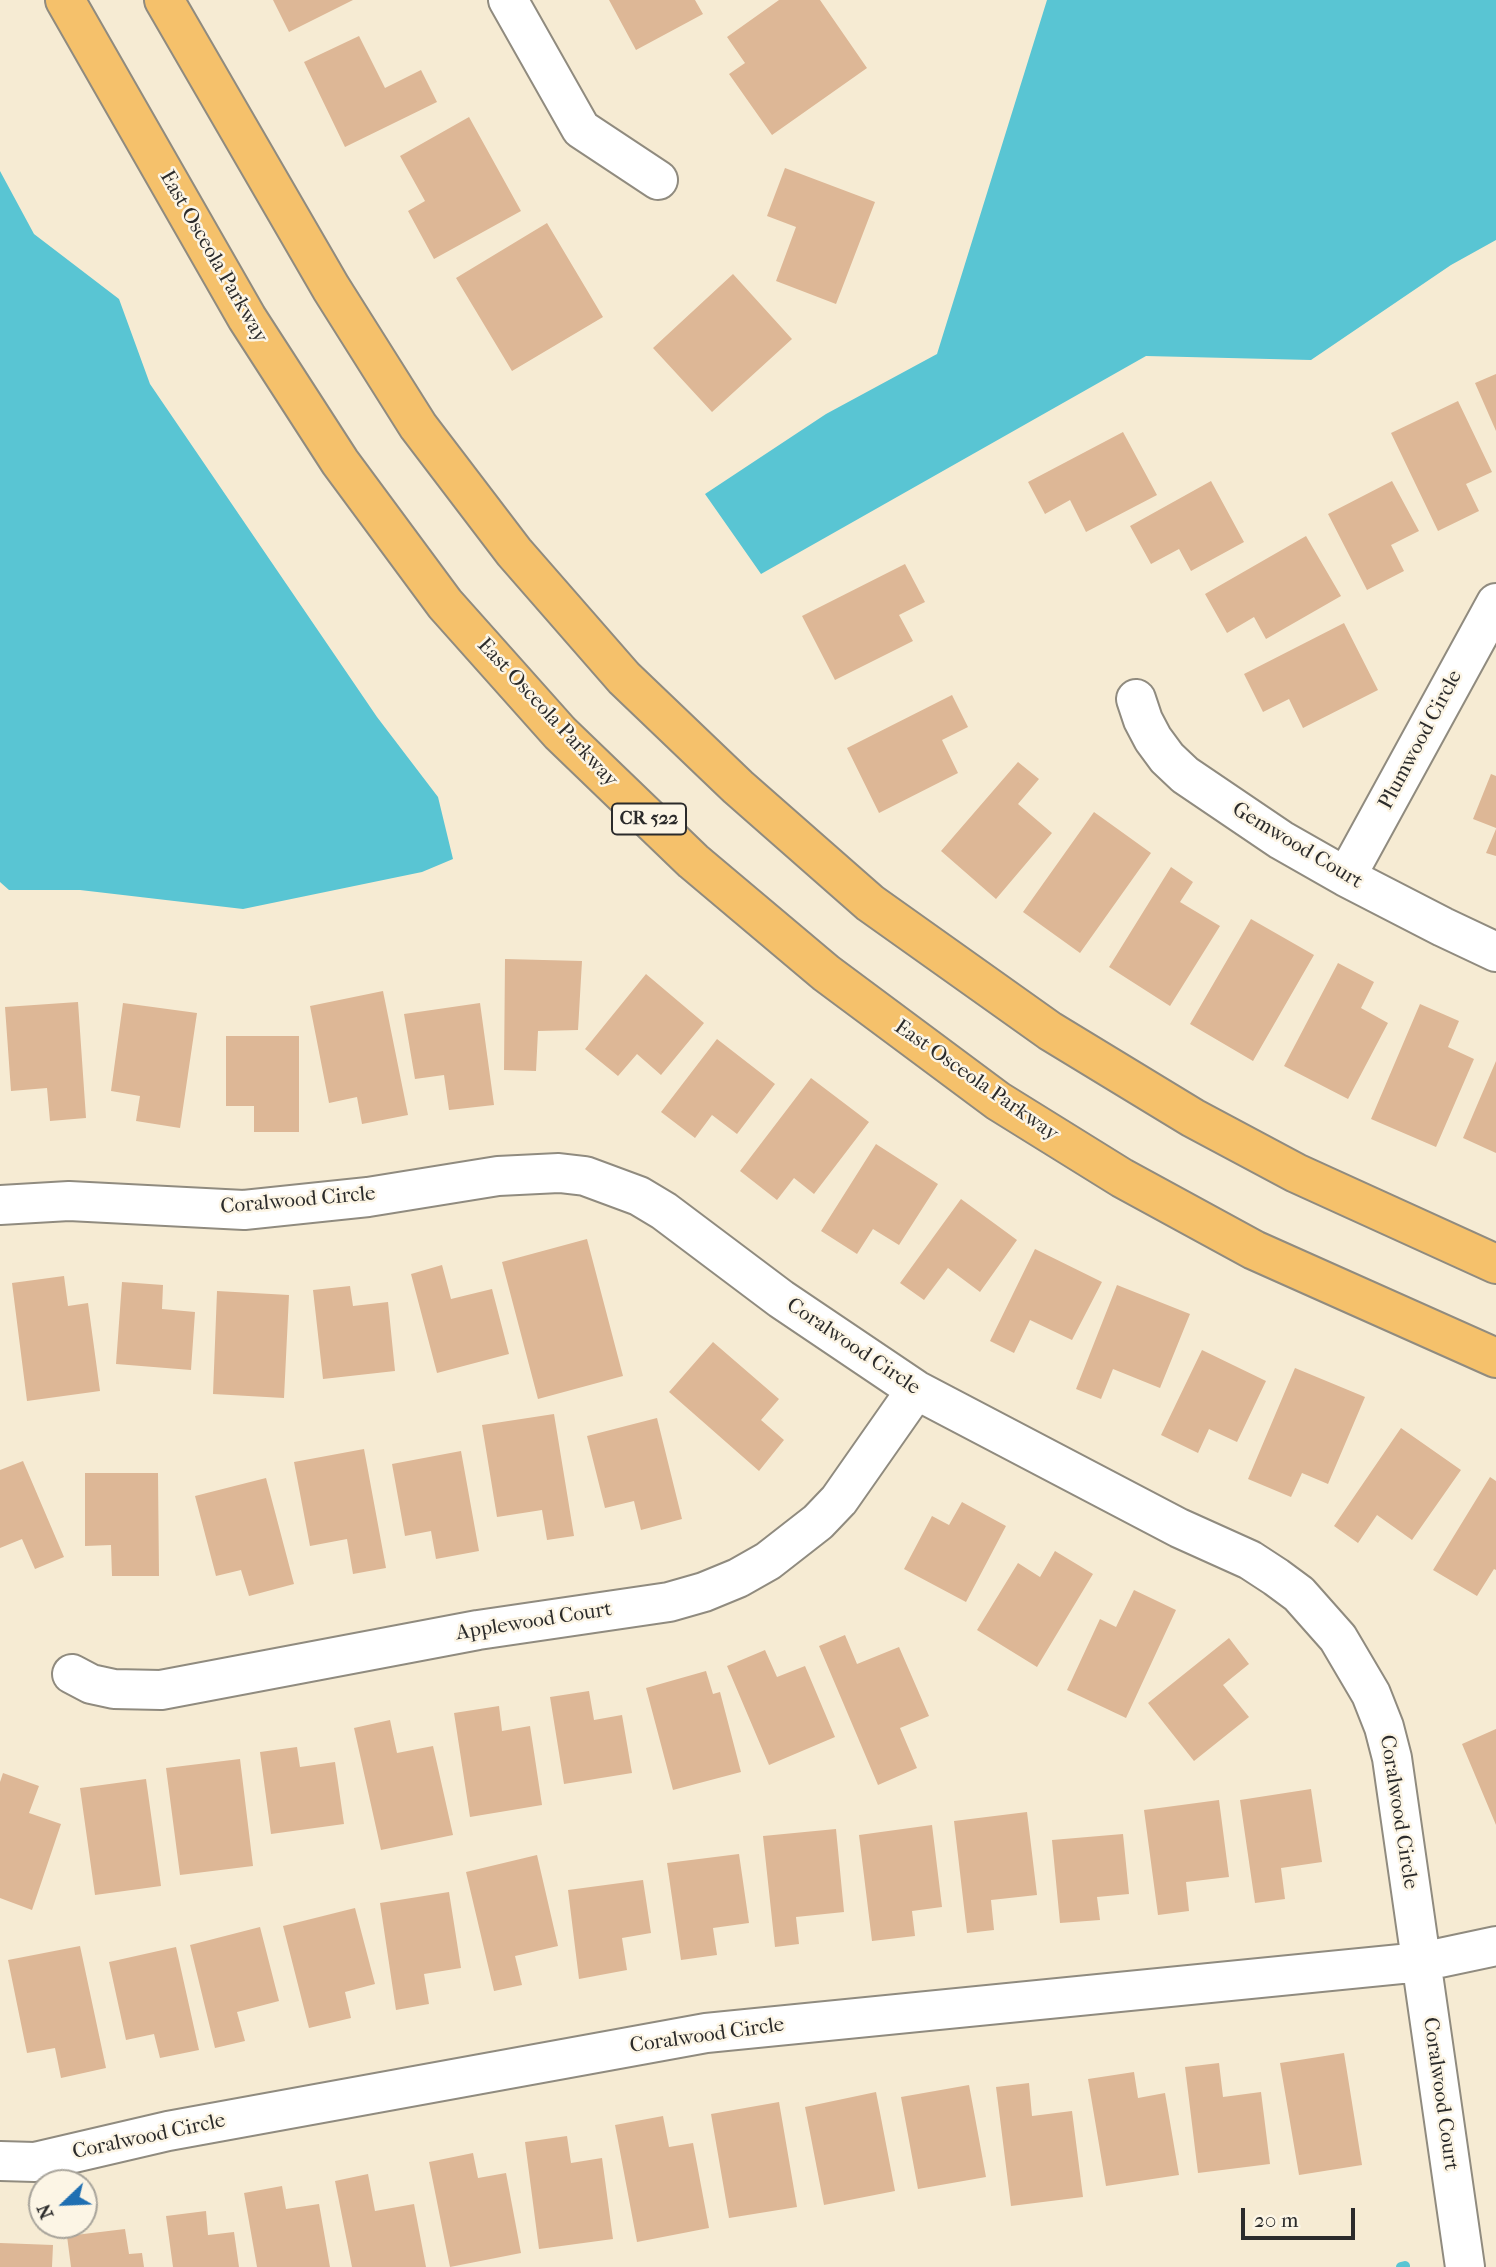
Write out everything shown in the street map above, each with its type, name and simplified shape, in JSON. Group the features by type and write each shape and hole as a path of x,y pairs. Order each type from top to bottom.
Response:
{"main road":[{"name":"East Osceola Parkway","path":"65,0 247,318 340,463 445,604 560,733 693,861 826,973 998,1101 1122,1178 1254,1250 1496,1358"},
{"path":"164,0 331,288 418,426 514,552 624,678 729,778 870,903 1049,1031 1193,1118 1296,1173 1496,1264"}],"street":[{"path":"508,0 581,129 657,180"},
{"name":"Plumwood Circle","path":"1346,877 1496,603"},
{"name":"Gemwood Court","path":"1136,699 1153,739 1167,758 1185,775 1281,840 1346,877 1496,951"},
{"name":"Coralwood Circle","path":"0,1205 69,1200 244,1210 368,1197 529,1173 585,1176 639,1196 916,1390 1179,1528 1250,1560 1298,1594 1338,1638 1371,1695 1384,1727 1392,1758 1421,1962"},
{"name":"Applewood Court","path":"72,1674 90,1684 114,1689 161,1690 466,1632 669,1602 704,1592 738,1578 768,1561 818,1522 839,1500 916,1390"},
{"name":"Coralwood Circle","path":"0,2161 35,2162 168,2131 706,2033 1421,1962 1496,1946"},
{"name":"Coralwood Court","path":"1421,1962 1465,2267"}],"water":[{"path":"1047,0 1496,0 1496,240 1451,265 1311,360 1146,356 761,574 705,494 826,414 937,354"},
{"path":"0,171 34,234 119,299 150,384 377,717 438,797 453,859 422,872 243,909 80,890 9,890 0,882"}],"building":[{"path":"273,0 353,0 289,32"},
{"path":"609,0 695,0 703,14 636,50"},
{"path":"779,0 820,0 867,68 772,135 729,74 745,63 727,37"},
{"path":"359,36 385,88 421,70 437,102 345,147 304,62"},
{"path":"469,117 521,211 434,259 408,211 425,201 400,156"},
{"path":"785,168 875,202 836,304 776,281 796,227 767,216"},
{"path":"547,223 603,317 512,371 456,278"},
{"path":"733,274 792,339 712,412 653,348"},
{"path":"1496,374 1496,431 1475,383"},
{"path":"1458,401 1492,472 1466,484 1479,511 1438,531 1391,433"},
{"path":"1123,432 1157,495 1086,532 1070,500 1045,514 1028,482"},
{"path":"1211,481 1244,542 1191,571 1179,549 1151,564 1130,526"},
{"path":"1392,481 1419,531 1391,545 1404,571 1367,590 1328,514"},
{"path":"1306,536 1341,596 1266,639 1254,617 1227,633 1205,594"},
{"path":"905,564 925,602 899,615 913,641 835,680 802,616"},
{"path":"1344,623 1378,690 1303,728 1289,699 1263,712 1244,674"},
{"path":"952,695 968,727 942,740 958,773 879,813 847,748"},
{"path":"1018,762 1039,779 1018,804 1052,833 996,899 941,851"},
{"path":"1491,774 1496,776 1496,828 1473,819"},
{"path":"1094,812 1151,853 1080,953 1023,912"},
{"path":"1496,829 1496,856 1486,853"},
{"path":"1171,867 1193,882 1180,902 1220,926 1170,1006 1109,967"},
{"path":"1251,919 1314,955 1253,1061 1190,1024"},
{"path":"505,959 582,961 578,1030 538,1031 536,1071 504,1070"},
{"path":"1338,963 1374,982 1361,1008 1388,1023 1348,1099 1284,1066"},
{"path":"646,974 704,1023 661,1075 637,1054 618,1076 585,1049"},
{"path":"383,991 408,1115 362,1124 357,1097 329,1103 310,1006"},
{"path":"78,1002 86,1118 50,1121 47,1088 11,1091 5,1007"},
{"path":"123,1003 197,1013 180,1128 136,1121 140,1096 111,1091"},
{"path":"480,1003 494,1105 449,1110 444,1075 415,1079 404,1014"},
{"path":"1420,1004 1459,1021 1448,1047 1474,1059 1436,1147 1371,1119"},
{"path":"226,1036 299,1036 299,1132 254,1132 254,1106 226,1106"},
{"path":"717,1039 775,1084 737,1134 712,1115 695,1138 661,1112"},
{"path":"1496,1061 1496,1153 1463,1138"},
{"path":"811,1078 869,1122 814,1194 794,1178 777,1200 740,1171"},
{"path":"876,1144 938,1184 899,1245 873,1229 857,1254 821,1231"},
{"path":"961,1199 1017,1240 980,1292 948,1268 924,1300 900,1283"},
{"path":"587,1239 623,1376 538,1399 502,1262"},
{"path":"1035,1249 1102,1282 1072,1340 1030,1320 1014,1353 990,1341"},
{"path":"442,1265 451,1299 492,1289 509,1354 437,1373 411,1274"},
{"path":"64,1276 68,1306 88,1303 100,1391 27,1401 12,1283"},
{"path":"122,1282 163,1285 162,1309 195,1312 191,1370 116,1364"},
{"path":"1117,1285 1190,1314 1160,1388 1113,1369 1101,1399 1076,1389"},
{"path":"350,1286 353,1306 388,1302 395,1371 323,1379 313,1290"},
{"path":"217,1291 289,1295 284,1398 213,1394"},
{"path":"713,1342 779,1399 761,1420 784,1440 759,1471 669,1392"},
{"path":"1202,1350 1266,1381 1237,1442 1209,1429 1198,1453 1161,1435"},
{"path":"1295,1368 1365,1397 1328,1484 1302,1473 1291,1497 1248,1479"},
{"path":"554,1414 574,1536 547,1540 542,1510 497,1517 482,1425"},
{"path":"657,1418 682,1519 641,1530 634,1501 605,1508 587,1436"},
{"path":"1401,1428 1461,1470 1412,1540 1377,1515 1358,1543 1334,1526"},
{"path":"364,1449 386,1568 353,1574 347,1539 310,1546 294,1462"},
{"path":"461,1451 479,1551 436,1559 431,1531 405,1536 392,1464"},
{"path":"23,1461 64,1557 35,1569 22,1539 0,1548 0,1470"},
{"path":"85,1473 158,1473 159,1576 112,1576 111,1545 85,1546"},
{"path":"1490,1477 1496,1481 1496,1570 1494,1569 1477,1596 1433,1570"},
{"path":"266,1478 294,1584 249,1596 241,1570 216,1576 195,1496"},
{"path":"962,1502 1006,1526 966,1602 904,1569 932,1516 949,1525"},
{"path":"1055,1551 1093,1574 1037,1667 977,1630 1018,1563 1040,1577"},
{"path":"1134,1590 1176,1610 1126,1718 1067,1690 1100,1619 1116,1627"},
{"path":"845,1635 857,1664 899,1647 929,1716 900,1728 917,1768 878,1785 819,1646"},
{"path":"1229,1638 1249,1664 1223,1685 1249,1717 1194,1761 1148,1703"},
{"path":"765,1650 777,1677 805,1666 835,1737 769,1765 727,1666"},
{"path":"706,1671 713,1694 720,1692 741,1772 673,1790 646,1688"},
{"path":"589,1691 594,1720 622,1715 632,1773 564,1784 550,1697"},
{"path":"499,1706 502,1731 530,1726 542,1805 470,1817 454,1713"},
{"path":"390,1720 397,1753 433,1746 453,1835 381,1850 354,1728"},
{"path":"1496,1729 1496,1825 1462,1744"},
{"path":"297,1747 300,1767 335,1762 344,1824 271,1834 260,1752"},
{"path":"240,1759 253,1866 180,1875 166,1768"},
{"path":"3,1773 39,1786 29,1813 61,1824 32,1910 0,1898 0,1782"},
{"path":"146,1779 161,1886 95,1895 80,1788"},
{"path":"1311,1789 1322,1862 1281,1868 1285,1899 1255,1903 1240,1800"},
{"path":"1219,1800 1229,1877 1186,1882 1189,1911 1158,1915 1144,1810"},
{"path":"1027,1812 1037,1895 991,1900 994,1930 967,1933 954,1821"},
{"path":"932,1825 942,1907 912,1911 915,1936 872,1941 859,1835"},
{"path":"836,1829 844,1912 796,1917 799,1944 775,1947 763,1836"},
{"path":"1123,1834 1129,1894 1097,1897 1100,1920 1060,1923 1052,1840"},
{"path":"739,1854 749,1923 713,1928 717,1955 681,1960 667,1863"},
{"path":"537,1855 558,1946 515,1956 522,1985 494,1991 466,1872"},
{"path":"643,1880 651,1933 622,1938 627,1970 579,1979 568,1890"},
{"path":"449,1892 461,1968 424,1974 429,2004 396,2010 380,1903"},
{"path":"355,1908 375,1984 345,1992 351,2018 309,2028 283,1926"},
{"path":"260,1927 279,2001 237,2012 245,2041 215,2048 190,1945"},
{"path":"80,1946 106,2068 61,2078 55,2048 27,2053 8,1960"},
{"path":"176,1947 199,2050 160,2058 154,2034 126,2040 109,1962"},
{"path":"1344,2053 1362,2165 1299,2175 1280,2063"},
{"path":"1219,2063 1223,2097 1261,2092 1270,2164 1198,2173 1185,2067"},
{"path":"1134,2072 1138,2098 1165,2093 1179,2175 1106,2186 1088,2079"},
{"path":"1029,2083 1032,2116 1072,2111 1083,2197 1011,2206 996,2087"},
{"path":"969,2085 986,2177 918,2189 901,2097"},
{"path":"876,2092 895,2191 824,2205 805,2107"},
{"path":"779,2102 797,2207 729,2218 711,2114"},
{"path":"663,2116 669,2147 693,2143 709,2228 637,2242 615,2125"},
{"path":"567,2136 571,2163 602,2158 613,2239 539,2249 525,2142"},
{"path":"473,2153 478,2178 506,2173 521,2253 450,2267 429,2162"},
{"path":"368,2174 375,2211 414,2204 426,2267 352,2267 335,2181"},
{"path":"282,2186 286,2209 319,2204 330,2267 257,2267 244,2193"},
{"path":"206,2211 208,2235 234,2232 239,2267 173,2267 166,2216"},
{"path":"125,2229 129,2254 142,2253 144,2267 71,2267 67,2239 98,2239 98,2232"},
{"path":"0,2243 53,2245 52,2267 0,2267"}],"waterway":[{"path":"1401,2267 1405,2266"}]}
